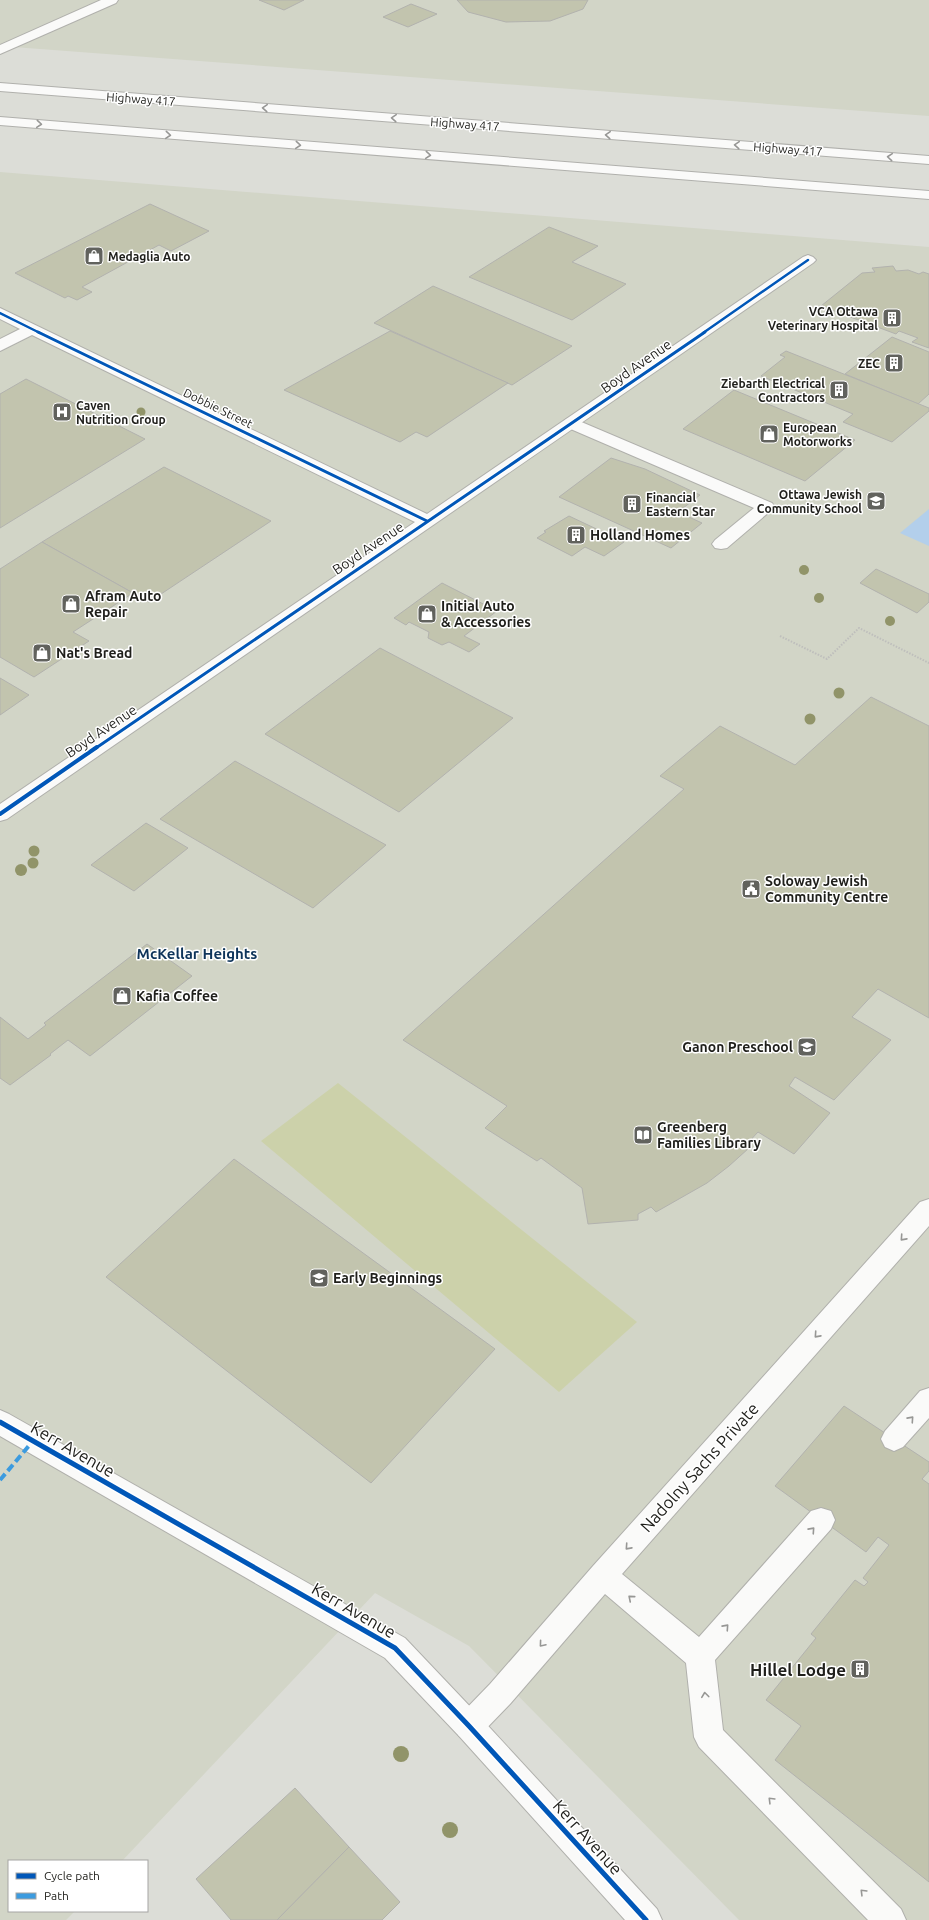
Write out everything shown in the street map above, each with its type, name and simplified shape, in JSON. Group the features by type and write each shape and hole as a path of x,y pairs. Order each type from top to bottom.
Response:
{"main road":[{"path":"0,50 112,0"},
{"name":"Highway 417","path":"0,88 929,160"},
{"path":"0,121 929,195"},
{"name":"Boyd Avenue","path":"0,814 808,260"},
{"name":"Dobbie Street","path":"0,313 427,521"},
{"path":"0,346 31,329"},
{"path":"572,423 766,507 721,544"},
{"name":"Nadolny Sachs Private","path":"469,1726 500,1694 603,1575 929,1209"},
{"path":"894,1439 929,1399"},
{"name":"Kerr Avenue","path":"0,1422 394,1648 469,1726 646,1920"},
{"path":"700,1656 821,1520"},
{"path":"603,1575 700,1656 709,1737 890,1920"}],"path":[{"path":"780,636 827,658 859,628 929,663"}],"shaded area":[{"path":"0,0 929,0 929,116 0,46"},
{"path":"0,172 929,247 929,1920 739,1920 469,1646 375,1593 123,1860 8,1860 8,1912 74,1912 66,1920 0,1920"}],"green space":[{"path":"338,1083 637,1322 559,1392 261,1141"}],"water":[{"path":"929,509 929,546 900,533"}],"building":[{"path":"259,0 304,0 284,10"},
{"path":"457,0 588,0 583,9 550,21 506,22 468,12"},
{"path":"411,4 437,14 408,27 383,17"},
{"name":"Medaglia Auto","path":"150,204 209,231 171,251 159,245 82,287 92,292 77,300 68,296 65,298 15,273"},
{"path":"549,227 598,246 572,262 626,284 572,320 469,277"},
{"name":"VCA Ottawa Veterinary Hospital","path":"893,266 896,271 908,270 919,274 923,272 929,274 929,348 912,342 918,338 899,331 896,334 821,306 862,273 875,272 872,268"},
{"path":"433,286 572,346 512,385 374,323"},
{"path":"390,331 508,383 427,437 416,432 400,442 284,390"},
{"name":"ZEC","path":"892,337 929,352 929,394 918,404 845,374"},
{"name":"Ziebarth Electrical Contractors","path":"786,351 929,408 929,411 892,442 843,422 853,414 761,376 785,357 780,355"},
{"path":"26,379 145,439 0,528 0,394"},
{"name":"European Motorworks","path":"734,390 855,440 805,481 683,429"},
{"name":"Financial Eastern Star","path":"611,458 645,469 700,495 678,512 702,523 671,548 559,497"},
{"path":"164,467 271,521 149,602 42,542"},
{"name":"Holland Homes","path":"569,516 624,542 604,556 585,547 572,556 537,538 546,532 544,531"},
{"path":"42,542 133,593 73,632 89,641 34,677 0,657 0,569"},
{"path":"876,569 929,594 929,602 917,613 860,583"},
{"path":"442,583 497,611 464,636 480,644 469,652 449,642 442,645 428,638 429,632 409,622 406,625 394,618"},
{"path":"380,648 513,718 399,812 265,734"},
{"path":"0,678 29,695 0,715"},
{"name":"Soloway Jewish Community Centre","path":"871,697 929,726 929,1018 878,989 852,1017 891,1040 834,1100 795,1077 789,1086 830,1113 794,1154 758,1132 745,1146 749,1148 729,1166 707,1183 656,1212 651,1207 638,1214 638,1220 588,1224 582,1188 541,1158 537,1161 485,1128 507,1106 403,1040 684,789 660,776 720,726 795,765"},
{"path":"235,761 386,845 313,908 160,819"},
{"path":"146,823 188,848 134,891 91,865"},
{"name":"Kafia Coffee","path":"147,944 192,976 90,1056 68,1040 50,1054 51,1055 10,1085 0,1078 0,1017 28,1039 46,1025 44,1023"},
{"path":"234,1159 495,1349 371,1483 106,1277"},
{"name":"Hillel Lodge","path":"844,1406 929,1462 929,1471 922,1479 929,1484 929,1882 775,1760 801,1726 766,1700 816,1638 811,1634 855,1580 864,1586 868,1582 863,1578 889,1545 878,1537 866,1552 775,1486"},
{"path":"295,1788 349,1847 277,1920 231,1920 196,1879"},
{"path":"349,1847 400,1902 382,1920 277,1920"}],"marked path":[{"path":"0,1480 33,1441"}],"cycle path":[{"path":"0,814 808,260"},
{"path":"0,313 427,521"},
{"path":"0,1422 395,1648 469,1726 646,1920"}],"place":[{"name":"Medaglia Auto","path":"94,256"},
{"name":"VCA Ottawa Veterinary Hospital","path":"892,318"},
{"name":"ZEC","path":"894,363"},
{"name":"Ziebarth Electrical Contractors","path":"839,390"},
{"name":"Caven Nutrition Group","path":"62,412"},
{"name":"European Motorworks","path":"769,434"},
{"name":"Ottawa Jewish Community School","path":"876,501"},
{"name":"Financial Eastern Star","path":"632,504"},
{"name":"Holland Homes","path":"576,535"},
{"name":"Afram Auto Repair","path":"71,604"},
{"name":"Initial Auto & Accessories","path":"427,614"},
{"name":"Nat's Bread","path":"42,653"},
{"name":"Soloway Jewish Community Centre","path":"751,889"},
{"name":"Kafia Coffee","path":"122,996"},
{"name":"Ganon Preschool","path":"807,1047"},
{"name":"Greenberg Families Library","path":"643,1135"},
{"name":"Early Beginnings","path":"319,1278"},
{"name":"Hillel Lodge","path":"860,1669"}],"district":[{"name":"McKellar Heights","path":"197,953"}]}
